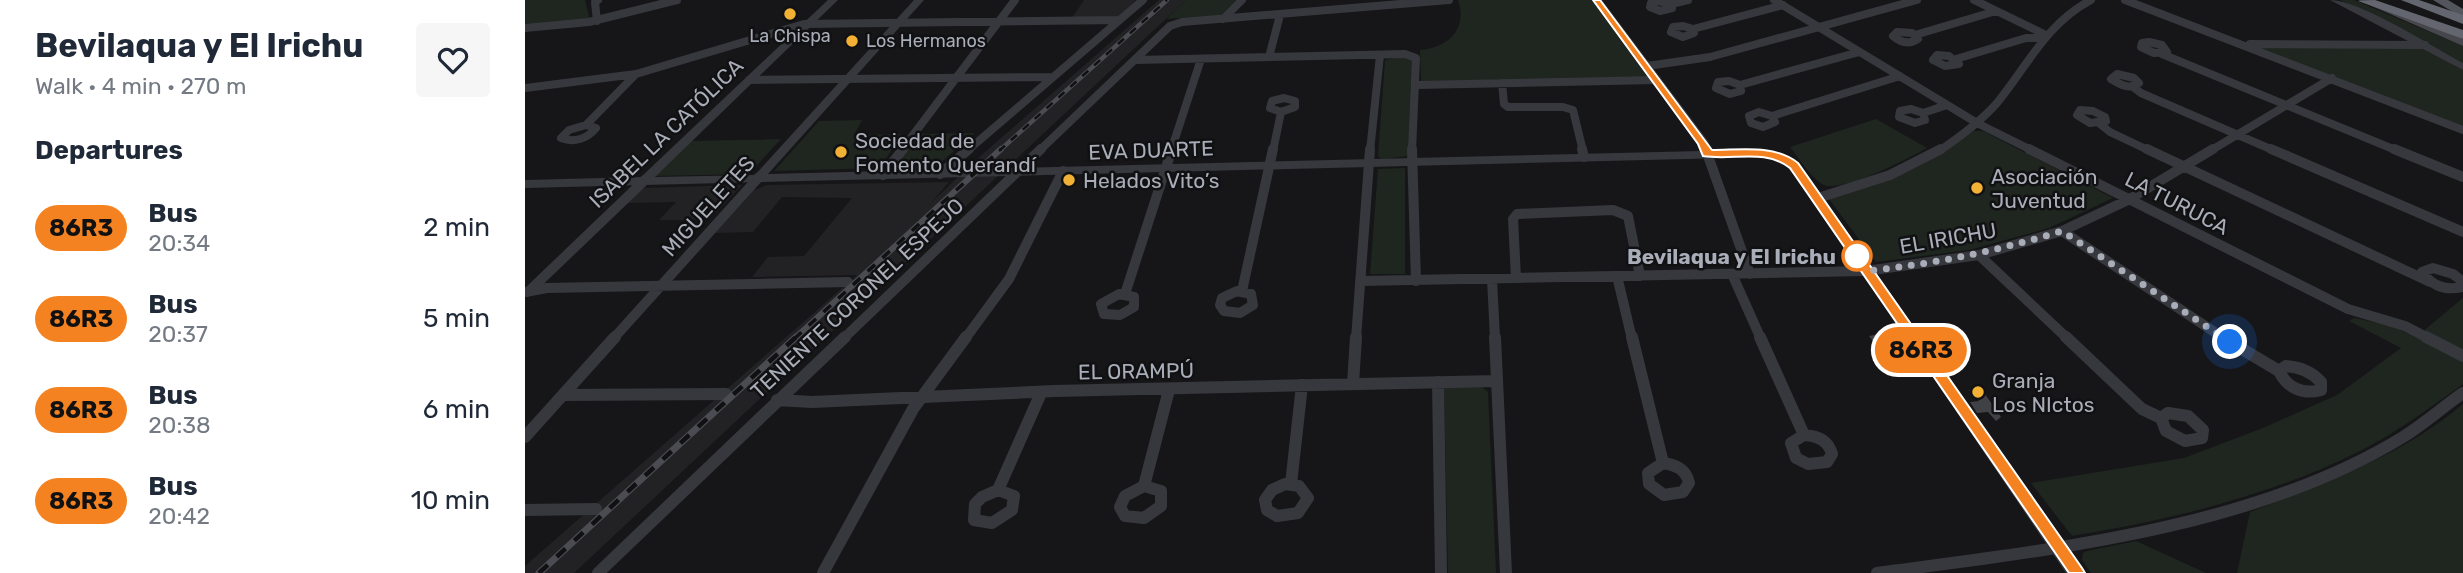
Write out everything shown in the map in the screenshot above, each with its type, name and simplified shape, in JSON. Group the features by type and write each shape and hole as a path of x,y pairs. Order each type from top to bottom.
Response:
{"highway":[{"path":"2364,0 2463,33"},
{"path":"2384,0 2463,33"},
{"path":"2401,0 2463,22"},
{"path":"2407,0 2463,22"}],"main road":[{"path":"2364,0 2463,43"},
{"path":"2439,0 2463,14"}],"street":[{"path":"597,21 595,2 598,0"},
{"path":"525,28 597,21 677,0"},
{"name":"ISABEL LA CATÓLICA","path":"526,293 833,0"},
{"name":"MIGUELETES","path":"525,437 919,0"},
{"path":"883,175 1015,0"},
{"path":"940,174 1143,0"},
{"path":"1223,19 1242,0"},
{"path":"1330,0 1330,10"},
{"path":"1223,19 1449,0"},
{"path":"1597,0 1704,143 1750,274"},
{"path":"1671,4 1688,0"},
{"name":"LA TURUCA","path":"1774,0 1977,123 2348,309 2405,326 2463,356"},
{"path":"1647,66 1701,59 1917,0"},
{"path":"1976,0 2043,36"},
{"path":"2076,573 1818,198 1862,185 1948,145 1977,123 2002,96 2043,36 2067,12 2091,0"},
{"path":"2126,0 2463,130"},
{"path":"2335,0 2463,67"},
{"path":"1693,29 1783,5"},
{"path":"1915,35 1996,11"},
{"path":"1269,57 1280,15"},
{"name":"TENIENTE CORONEL ESPEJO","path":"598,573 1175,24 1223,19"},
{"path":"525,88 636,74 809,24 1119,20"},
{"path":"780,31 798,34"},
{"path":"1956,59 2026,38 2043,36"},
{"path":"2244,44 2425,45"},
{"path":"1740,85 1859,51"},
{"path":"1135,60 1405,54 1416,58 1412,162 1416,281"},
{"path":"2162,54 2463,177"},
{"path":"1353,384 1369,163 1380,55"},
{"path":"1125,294 1202,58"},
{"path":"586,125 636,74"},
{"path":"1772,116 1900,76"},
{"path":"749,80 1053,77"},
{"name":"EL IRICHU","path":"1360,281 1866,271 1979,255 2062,231 2128,200 2288,107 2332,78"},
{"path":"1417,85 1657,80"},
{"path":"1502,83 1504,104 1508,107 1563,107 1573,110 1584,157"},
{"path":"2133,87 2141,93 2463,232"},
{"path":"1923,113 1947,105"},
{"path":"1242,291 1267,166 1281,112"},
{"path":"2100,124 2110,132 2430,282 2455,290 2463,285 2458,278 2446,271 2406,269"},
{"name":"EVA DUARTE","path":"525,184 1759,152 1778,155 1794,166 1818,198"},
{"path":"823,573 922,397 1009,279 1063,171"},
{"path":"1517,278 1513,219 1525,211 1624,212 1628,216 1640,276"},
{"path":"2062,231 2251,356 2279,371"},
{"path":"1979,255 2143,409 2161,418"},
{"path":"2424,270 2423,275 2430,282"},
{"path":"1733,274 1804,435"},
{"path":"1616,276 1663,463"},
{"path":"1492,279 1506,573"},
{"path":"526,293 662,286 848,282"},
{"name":"EL ORAMPÚ","path":"777,400 1496,381"},
{"path":"1438,382 1441,573"},
{"path":"1291,484 1302,385"},
{"path":"1144,486 1169,390"},
{"path":"998,490 1041,393"},
{"path":"1877,573 1922,570 2189,521 2266,497 2335,471 2385,447 2441,411 2463,393"},
{"path":"563,395 726,394"},
{"path":"525,510 596,509"}],"shaded area":[{"path":"525,0 585,0 590,21 525,26"},
{"path":"1084,0 1136,0 1117,18 1072,18"},
{"path":"1159,0 1186,0 574,573 525,573 525,566 857,275 752,277 768,257 804,256 852,198 782,197 753,232 715,233 754,190 767,185 949,182 931,203 969,166"},
{"path":"1186,0 1236,0 1220,16 1166,19"},
{"path":"1458,0 1592,0 1648,77 1421,82 1420,50 1439,45 1453,35 1460,20"},
{"path":"2340,0 2354,0 2463,46 2463,64"},
{"path":"2420,46 2463,70 2463,128 2258,47"},
{"path":"1405,56 1414,61 1409,156 1382,159 1378,156 1385,60"},
{"path":"1876,119 1927,148 1875,174 1831,186 1822,184 1813,177 1790,147"},
{"name":"Sociedad de Fomento Querandí","path":"862,120 854,135 902,134 880,168 774,171 819,121"},
{"name":"Asociación Juventud","path":"1973,131 1983,131 2113,198 2049,228 1969,250 1876,262 1829,199 1927,161"},
{"path":"975,133 931,171 891,172 918,134"},
{"path":"781,139 749,174 655,176 691,141"},
{"path":"1405,168 1405,274 1370,274 1378,169"},
{"path":"742,185 709,220 659,220 676,202 627,203 642,188"},
{"path":"2463,298 2463,384 2379,440 2317,471 2214,506 2144,523 2072,536 2031,483 2184,458 2263,428 2337,395 2401,348 2349,321 2354,318 2393,326 2416,337"},
{"path":"1481,386 1488,392 1496,573 1448,573 1444,388"},
{"path":"2463,404 2463,573 2237,573 2250,512 2361,467 2414,439"},
{"path":"2136,541 2206,573 2091,573 2082,560 2083,553 2087,551"}],"building":[{"path":"1886,333 1897,348 1880,351 1869,336"},
{"path":"1980,387 2001,417 1996,421 1988,412 1977,413 1970,402 1979,401 1969,390"}],"railway":[{"path":"999,151 1167,0"},
{"path":"794,339 1001,149"},
{"path":"539,573 796,337"}],"bus line":[{"name":"86R3","path":"1597,0 1704,143 1707,153 1769,153 1786,159 1794,166 2076,573"}],"place":[{"name":"La Chispa","path":"790,14"},
{"name":"Los Hermanos","path":"852,41"},
{"name":"Sociedad de Fomento Querandí","path":"841,152"},
{"name":"Helados Vito’s","path":"1069,180"},
{"name":"Asociación Juventud","path":"1977,188"},
{"name":"Bevilaqua y El Irichu","path":"1857,256"},
{"name":"Granja Los NIctos","path":"1978,392"}],"route":[{"path":"1857,256 1866,271 1912,266 1979,255 2062,231 2230,342"}]}
